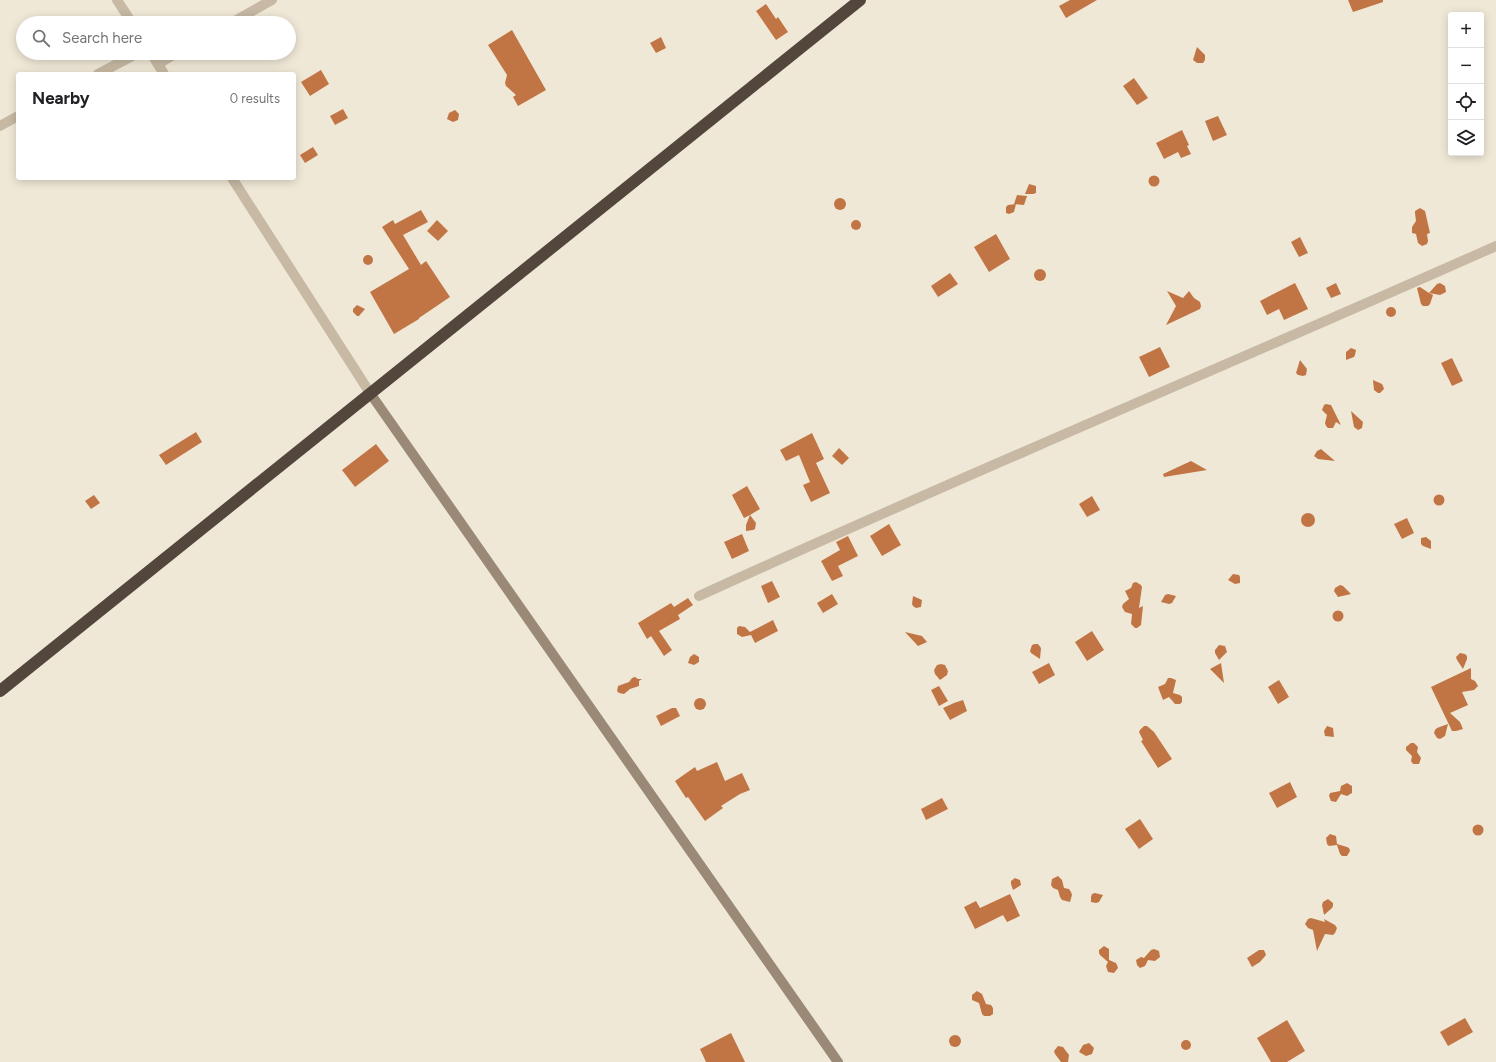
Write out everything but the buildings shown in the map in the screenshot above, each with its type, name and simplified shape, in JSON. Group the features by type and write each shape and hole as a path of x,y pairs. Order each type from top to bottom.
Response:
{"highway":[{"path":"0,691 860,0"}],"street":[{"path":"117,0 127,16"},
{"path":"243,16 272,0"},
{"path":"102,72 125,60"},
{"path":"155,60 163,72"},
{"path":"158,64 165,60"},
{"path":"0,126 16,117"},
{"path":"233,180 370,393 838,1062"},
{"path":"700,596 832,535 1496,246"}]}
